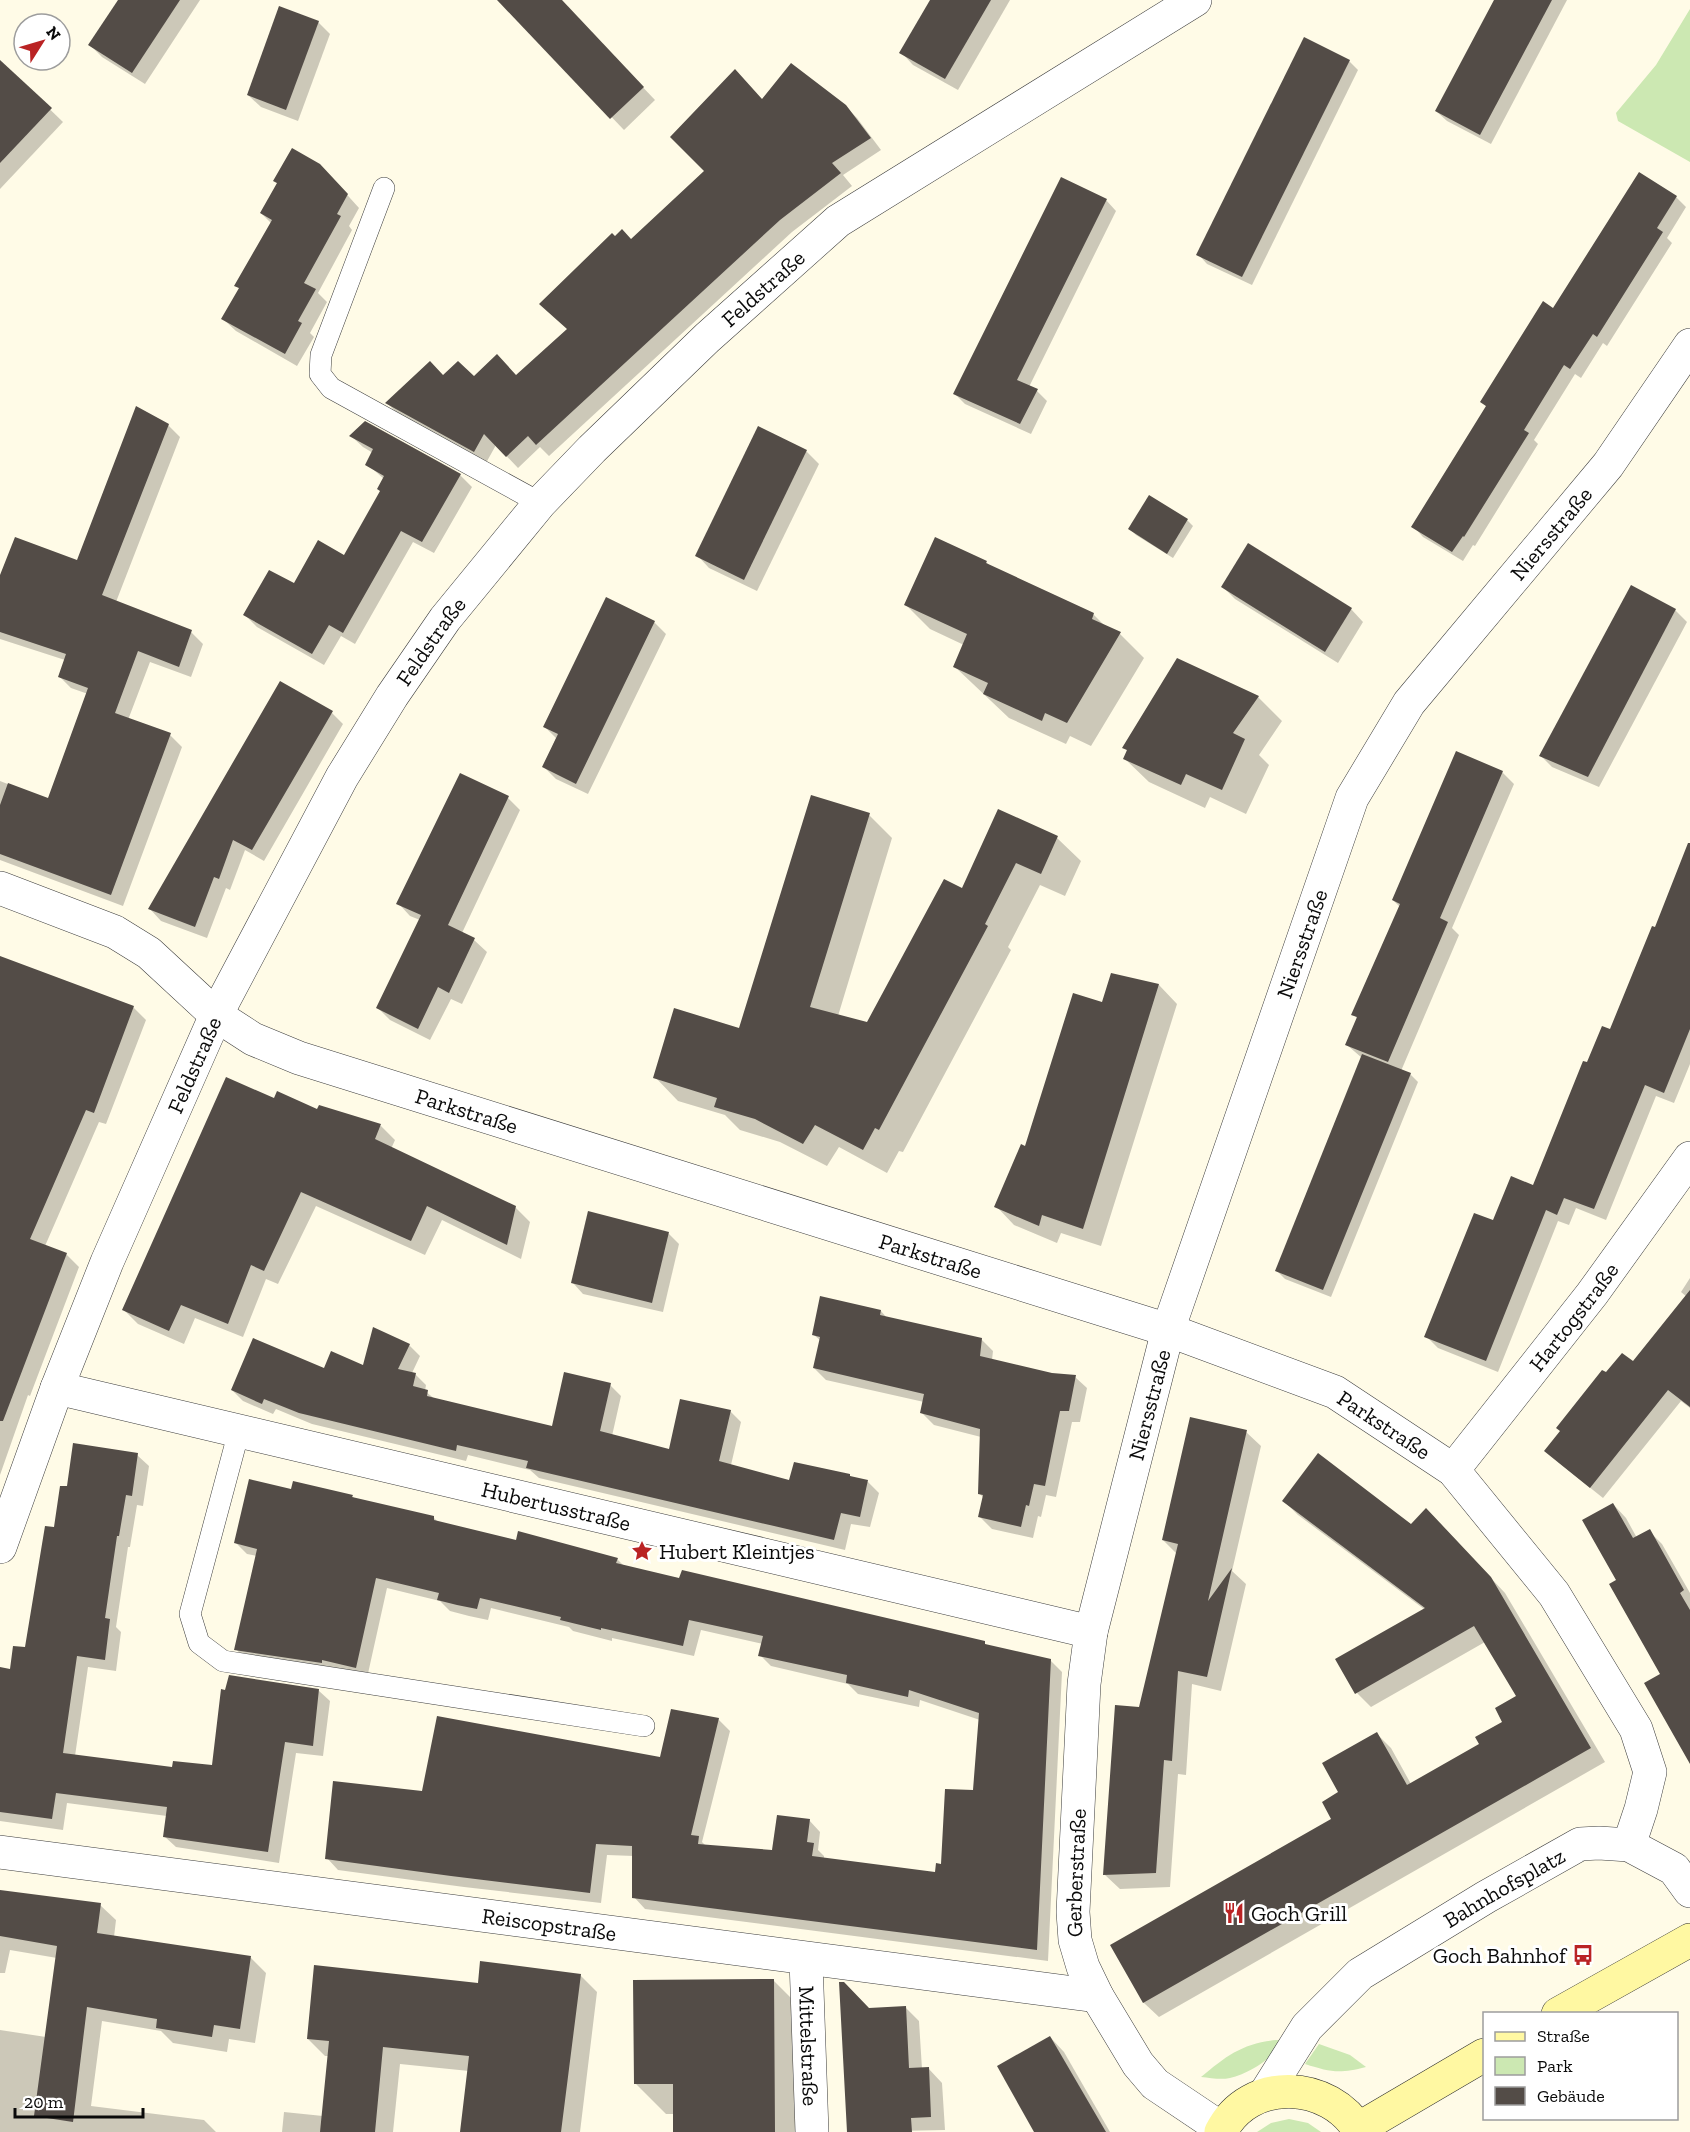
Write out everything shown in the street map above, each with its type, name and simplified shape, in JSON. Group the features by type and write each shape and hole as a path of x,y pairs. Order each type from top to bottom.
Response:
{"street":[{"name":"Feldstraße","path":"0,1547 57,1388 107,1262 216,1015 342,777 392,696 445,619 540,503 592,449 659,383 838,221 1195,0"},
{"name":"Niersstraße","path":"1091,1632 1168,1330 1352,798 1409,703 1608,465 1690,345"},
{"name":"Parkstraße","path":"0,888 116,932 149,953 216,1015 253,1039 299,1058 1168,1330 1335,1392 1453,1470 1554,1594 1636,1729 1650,1772 1629,1845"},
{"name":"Hartogstraße","path":"1453,1470 1592,1294 1690,1158"},
{"name":"Hubertusstraße","path":"57,1388 1091,1632"},
{"name":"Gerberstraße","path":"1091,1632 1084,1684 1072,1912 1075,1940 1083,1967 1097,1996 1138,2064 1155,2084 1222,2130"},
{"name":"Bahnhofsplatz","path":"1265,2094 1307,2027 1360,1974 1580,1844 1629,1845 1674,1869 1690,1891"},
{"name":"Reiscopstraße","path":"0,1852 302,1890 806,1960 1097,1996"},
{"path":"1560,2012 1690,1940"},
{"name":"Mittelstraße","path":"806,1960 812,2132"},
{"path":"1222,2130 1241,2108 1265,2094 1282,2091 1318,2096 1334,2104 1348,2115 1359,2131 1483,2056"}],"lane":[{"path":"384,188 321,354 320,374 332,388 540,503"},
{"path":"239,1431 190,1614 199,1643 223,1661 644,1726"}],"green space":[{"path":"1690,9 1690,162 1618,121 1616,113 1656,65"},
{"path":"1276,2040 1286,2041 1275,2053 1238,2076 1227,2079 1201,2077 1244,2047"},
{"path":"1319,2044 1350,2055 1366,2067 1335,2071 1305,2064"},
{"path":"1289,2119 1308,2123 1321,2132 1257,2132 1271,2123"}],"building":[{"path":"118,0 180,0 132,73 88,45"},
{"path":"497,0 562,0 644,87 610,119"},
{"path":"930,0 991,0 945,79 899,53"},
{"path":"1494,0 1552,0 1480,135 1435,111"},
{"path":"279,6 319,21 286,110 247,95"},
{"path":"1304,37 1350,60 1242,277 1196,255"},
{"path":"0,60 52,108 0,163"},
{"path":"791,63 846,105 871,138 832,163 841,173 780,220 536,445 528,436 506,457 484,434 474,452 385,403 430,361 443,375 458,361 474,376 497,354 516,375 567,329 539,304 612,233 615,236 622,229 631,239 704,171 670,137 735,69 762,99"},
{"path":"292,148 320,164 348,194 337,214 341,216 304,283 316,289 298,321 302,323 285,354 221,319 239,288 234,286 272,220 260,213 277,183 273,181"},
{"path":"1639,172 1677,196 1657,228 1663,232 1597,337 1593,334 1570,369 1564,365 1524,430 1529,433 1464,537 1452,552 1411,527 1486,406 1480,402 1543,301 1553,308"},
{"path":"1061,177 1107,199 1017,380 1038,389 1020,424 953,394"},
{"path":"136,406 169,424 102,595 192,630 179,667 138,651 115,713 171,733 111,895 0,854 0,805 8,783 48,798 88,688 58,677 66,654 0,632 0,575 15,537 77,560"},
{"path":"365,421 461,474 422,542 401,531 343,633 329,625 312,654 243,615 269,570 294,583 318,540 344,555 380,491 377,489 384,476 365,465 373,449 349,436"},
{"path":"758,426 807,450 744,580 695,556"},
{"path":"1149,495 1188,519 1167,554 1128,529"},
{"path":"935,537 1094,613 1092,619 1121,632 1067,723 1045,713 1042,721 983,694 988,683 953,667 967,634 904,605"},
{"path":"1248,543 1352,608 1325,652 1221,587"},
{"path":"1631,585 1676,609 1588,777 1539,756"},
{"path":"606,597 655,621 576,784 542,767 558,734 543,727"},
{"path":"1177,658 1259,696 1233,733 1245,739 1222,790 1186,774 1181,785 1123,759 1127,750 1122,748"},
{"path":"280,681 333,711 252,850 233,840 219,879 214,877 195,927 148,909"},
{"path":"1456,751 1503,771 1440,918 1448,922 1388,1062 1345,1045 1357,1017 1351,1015 1400,904 1392,900"},
{"path":"460,773 509,796 448,925 475,938 449,993 438,987 418,1029 376,1008 421,915 396,904"},
{"path":"811,795 870,813 810,1007 867,1022 944,879 962,888 998,809 1058,836 1041,874 1016,863 985,924 988,926 879,1130 875,1128 863,1150 815,1125 803,1144 755,1119 714,1107 717,1098 653,1078 674,1008 739,1028"},
{"path":"1688,843 1690,843 1690,1029 1664,1093 1645,1085 1594,1209 1564,1198 1557,1215 1546,1210 1486,1361 1424,1337 1474,1213 1493,1220 1511,1176 1533,1185 1583,1061 1587,1062 1602,1026 1610,1029 1652,926 1655,927"},
{"path":"0,956 134,1006 94,1113 86,1110 30,1239 67,1253 3,1421 0,1421"},
{"path":"1111,973 1159,984 1083,1229 1042,1215 1039,1226 994,1207 1021,1144 1025,1146 1073,993 1102,1002"},
{"path":"1362,1054 1411,1073 1323,1290 1275,1271"},
{"path":"226,1077 274,1098 277,1091 317,1109 319,1105 381,1124 375,1139 516,1206 507,1245 427,1206 411,1241 301,1192 264,1271 251,1265 228,1324 181,1305 169,1331 122,1310"},
{"path":"588,1211 669,1232 652,1303 571,1283"},
{"path":"1690,1290 1690,1407 1668,1390 1590,1488 1544,1451 1560,1431 1556,1428 1602,1370 1606,1372 1622,1353 1633,1361"},
{"path":"820,1296 881,1310 880,1315 982,1338 980,1356 1052,1373 1076,1375 1069,1411 1060,1411 1045,1486 1034,1484 1021,1527 978,1517 983,1495 978,1494 980,1429 920,1413 924,1394 813,1368 820,1337 812,1335"},
{"path":"373,1327 410,1344 398,1369 416,1373 413,1386 428,1390 427,1396 552,1426 564,1372 611,1383 600,1431 669,1449 680,1399 731,1410 719,1461 789,1480 794,1462 868,1480 860,1517 841,1513 834,1540 526,1468 528,1461 457,1445 456,1451 299,1413 264,1399 262,1404 231,1390 253,1338 324,1368 331,1351 363,1365"},
{"path":"1190,1417 1247,1430 1208,1601 1232,1568 1207,1677 1178,1671 1172,1761 1164,1760 1156,1873 1103,1875 1115,1705 1139,1707 1178,1544 1162,1540"},
{"path":"73,1443 138,1453 132,1496 126,1495 119,1536 117,1536 105,1618 110,1619 105,1660 77,1656 63,1753 172,1767 173,1761 212,1765 221,1689 225,1690 229,1675 319,1689 313,1746 285,1742 268,1852 163,1837 167,1807 56,1793 52,1819 0,1812 0,1667 10,1669 13,1646 25,1647 45,1526 54,1527 60,1486 67,1486"},
{"path":"1318,1453 1411,1524 1426,1508 1491,1577 1591,1748 1143,2003 1110,1945 1331,1819 1322,1802 1338,1792 1322,1763 1377,1732 1407,1785 1479,1744 1475,1737 1502,1722 1495,1708 1516,1696 1474,1626 1355,1694 1335,1659 1425,1608 1282,1501"},
{"path":"249,1479 291,1489 293,1481 434,1516 434,1520 516,1540 518,1531 618,1558 616,1563 679,1578 682,1570 985,1641 985,1644 1051,1659 1037,1950 632,1898 632,1846 596,1844 590,1893 325,1859 333,1781 422,1791 437,1716 660,1757 671,1709 719,1718 691,1835 699,1836 698,1844 772,1850 777,1815 810,1819 807,1842 814,1843 812,1856 935,1872 936,1863 941,1864 945,1789 973,1790 979,1713 909,1690 908,1697 846,1683 847,1675 758,1656 763,1636 689,1620 683,1646 601,1628 601,1630 560,1620 561,1617 480,1598 477,1609 457,1605 437,1600 439,1593 376,1578 356,1668 322,1660 322,1663 234,1650 257,1549 234,1543"},
{"path":"1613,1503 1633,1538 1650,1529 1684,1590 1680,1593 1690,1610 1690,1764 1644,1683 1660,1674 1609,1584 1616,1580 1582,1520"},
{"path":"0,1890 101,1903 97,1933 251,1956 240,2029 214,2025 212,2037 156,2028 157,2019 87,2007 73,2122 34,2116 57,1946 0,1936"},
{"path":"480,1961 581,1974 561,2132 460,2132 469,2056 383,2047 375,2132 320,2132 329,2041 307,2039 314,1965 478,1983"},
{"path":"774,1979 775,2132 673,2132 673,2084 634,2084 633,1980"},
{"path":"839,1982 844,1982 869,2008 906,2006 909,2068 929,2067 931,2117 911,2118 912,2132 847,2132"},
{"path":"1050,2036 1106,2132 1034,2132 997,2066"}],"place":[{"name":"Hubert Kleintjes","path":"642,1551"},
{"name":"Goch Grill","path":"1234,1913"},
{"name":"Goch Bahnhof","path":"1583,1955"}]}
